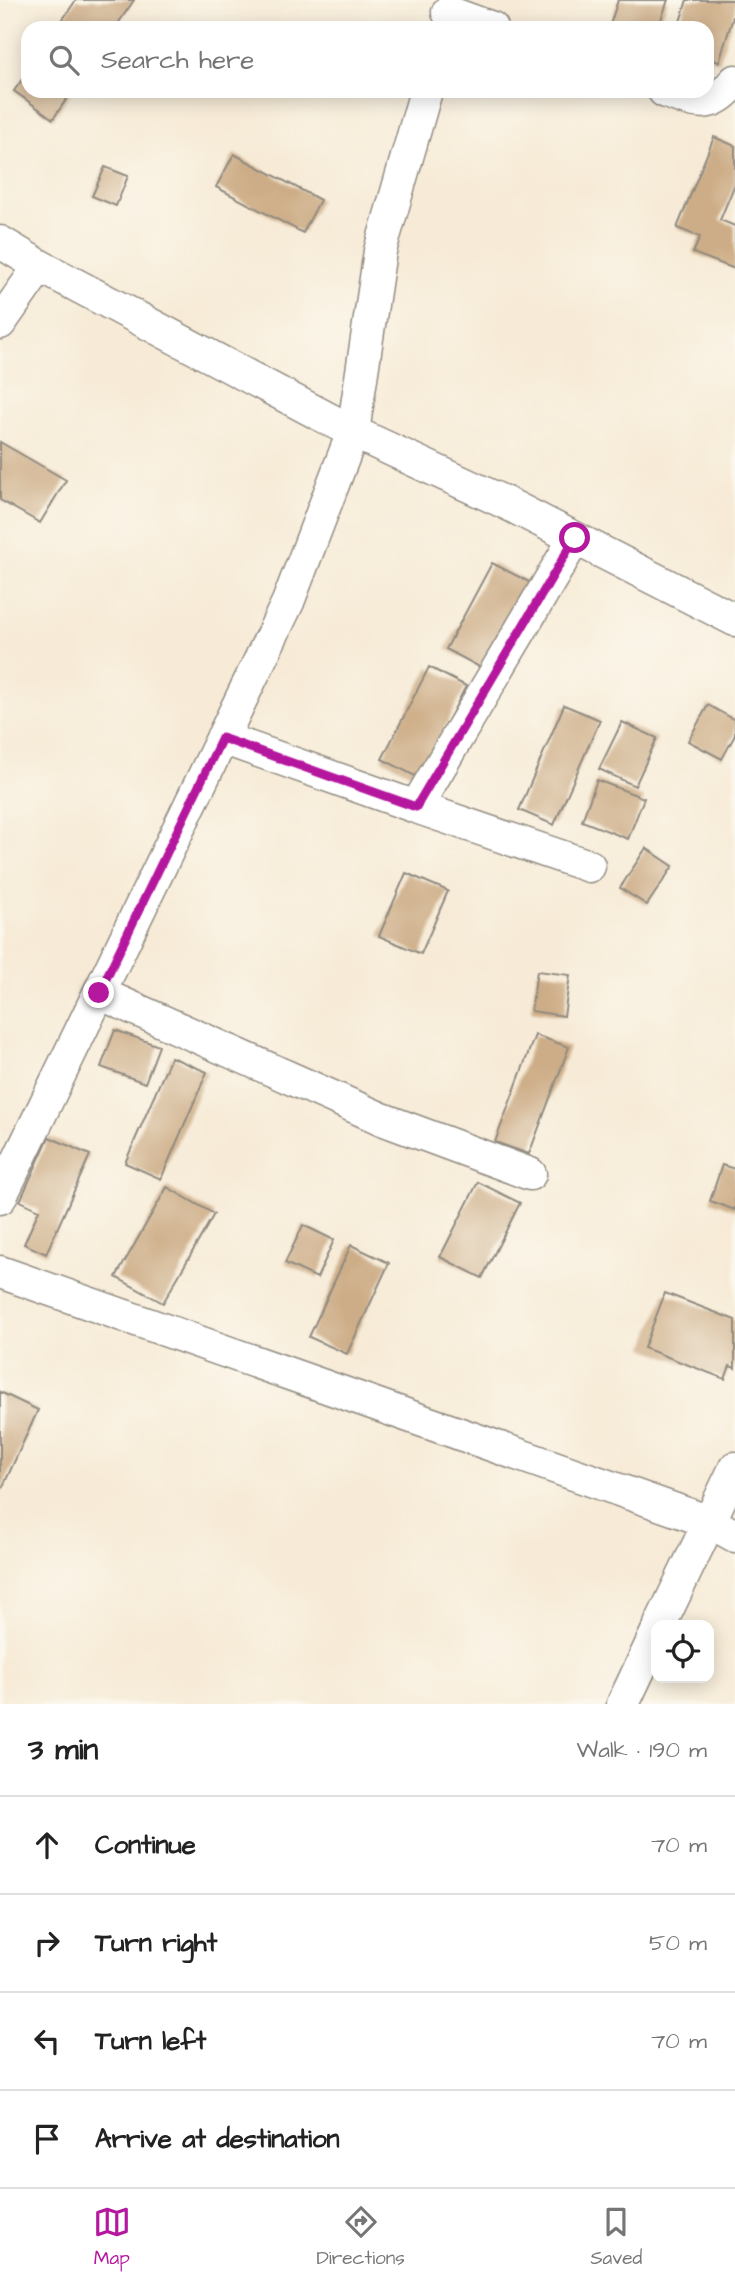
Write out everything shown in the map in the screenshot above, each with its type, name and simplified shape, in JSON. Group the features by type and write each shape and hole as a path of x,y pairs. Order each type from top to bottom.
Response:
{"street":[{"path":"448,13 471,21"},
{"path":"688,98 705,103 723,96 735,81"},
{"path":"0,1198 288,602 353,432 380,251 424,98"},
{"path":"0,242 40,266 353,432 575,538 735,620"},
{"path":"0,323 40,266"},
{"path":"416,807 575,538"},
{"path":"222,738 589,866"},
{"path":"99,993 382,1119 530,1174"},
{"path":"0,1272 722,1529"},
{"path":"663,1620 722,1529 735,1468"},
{"path":"622,1704 651,1644"}],"building":[{"path":"76,0 134,0 120,21 62,21"},
{"path":"618,0 668,0 660,21 611,21"},
{"path":"687,0 735,0 735,11 719,62 714,60 714,21 680,21"},
{"path":"21,81 21,96 14,91"},
{"path":"24,98 67,98 53,119"},
{"path":"714,137 735,146 735,184 720,220 735,226 735,269 693,253 700,237 677,228"},
{"path":"234,154 320,200 303,233 216,187"},
{"path":"105,167 128,176 116,206 92,196"},
{"path":"0,442 66,480 40,523 0,500"},
{"path":"492,563 531,583 485,670 446,649"},
{"path":"429,667 466,686 419,778 382,759"},
{"path":"564,705 600,720 554,825 519,810"},
{"path":"708,705 735,720 735,735 722,759 688,741"},
{"path":"622,722 657,738 635,786 599,769"},
{"path":"597,780 644,798 628,839 582,821"},
{"path":"646,848 673,866 647,905 620,888"},
{"path":"406,873 448,891 421,954 379,936"},
{"path":"537,971 570,975 564,1016 531,1011"},
{"path":"115,1030 159,1046 145,1083 101,1067"},
{"path":"535,1035 569,1047 529,1154 495,1142"},
{"path":"171,1057 207,1072 161,1179 125,1163"},
{"path":"49,1137 90,1155 46,1254 24,1244 39,1210 20,1201"},
{"path":"722,1165 735,1169 735,1210 710,1201"},
{"path":"478,1182 520,1203 482,1278 440,1257"},
{"path":"167,1187 214,1214 163,1303 116,1277"},
{"path":"303,1225 334,1240 317,1278 285,1263"},
{"path":"351,1245 389,1263 347,1354 309,1337"},
{"path":"665,1293 735,1320 735,1368 730,1366 725,1379 644,1348"},
{"path":"0,1392 38,1410 0,1493"}],"route":[{"path":"99,993 222,738 416,807 575,538"}]}
